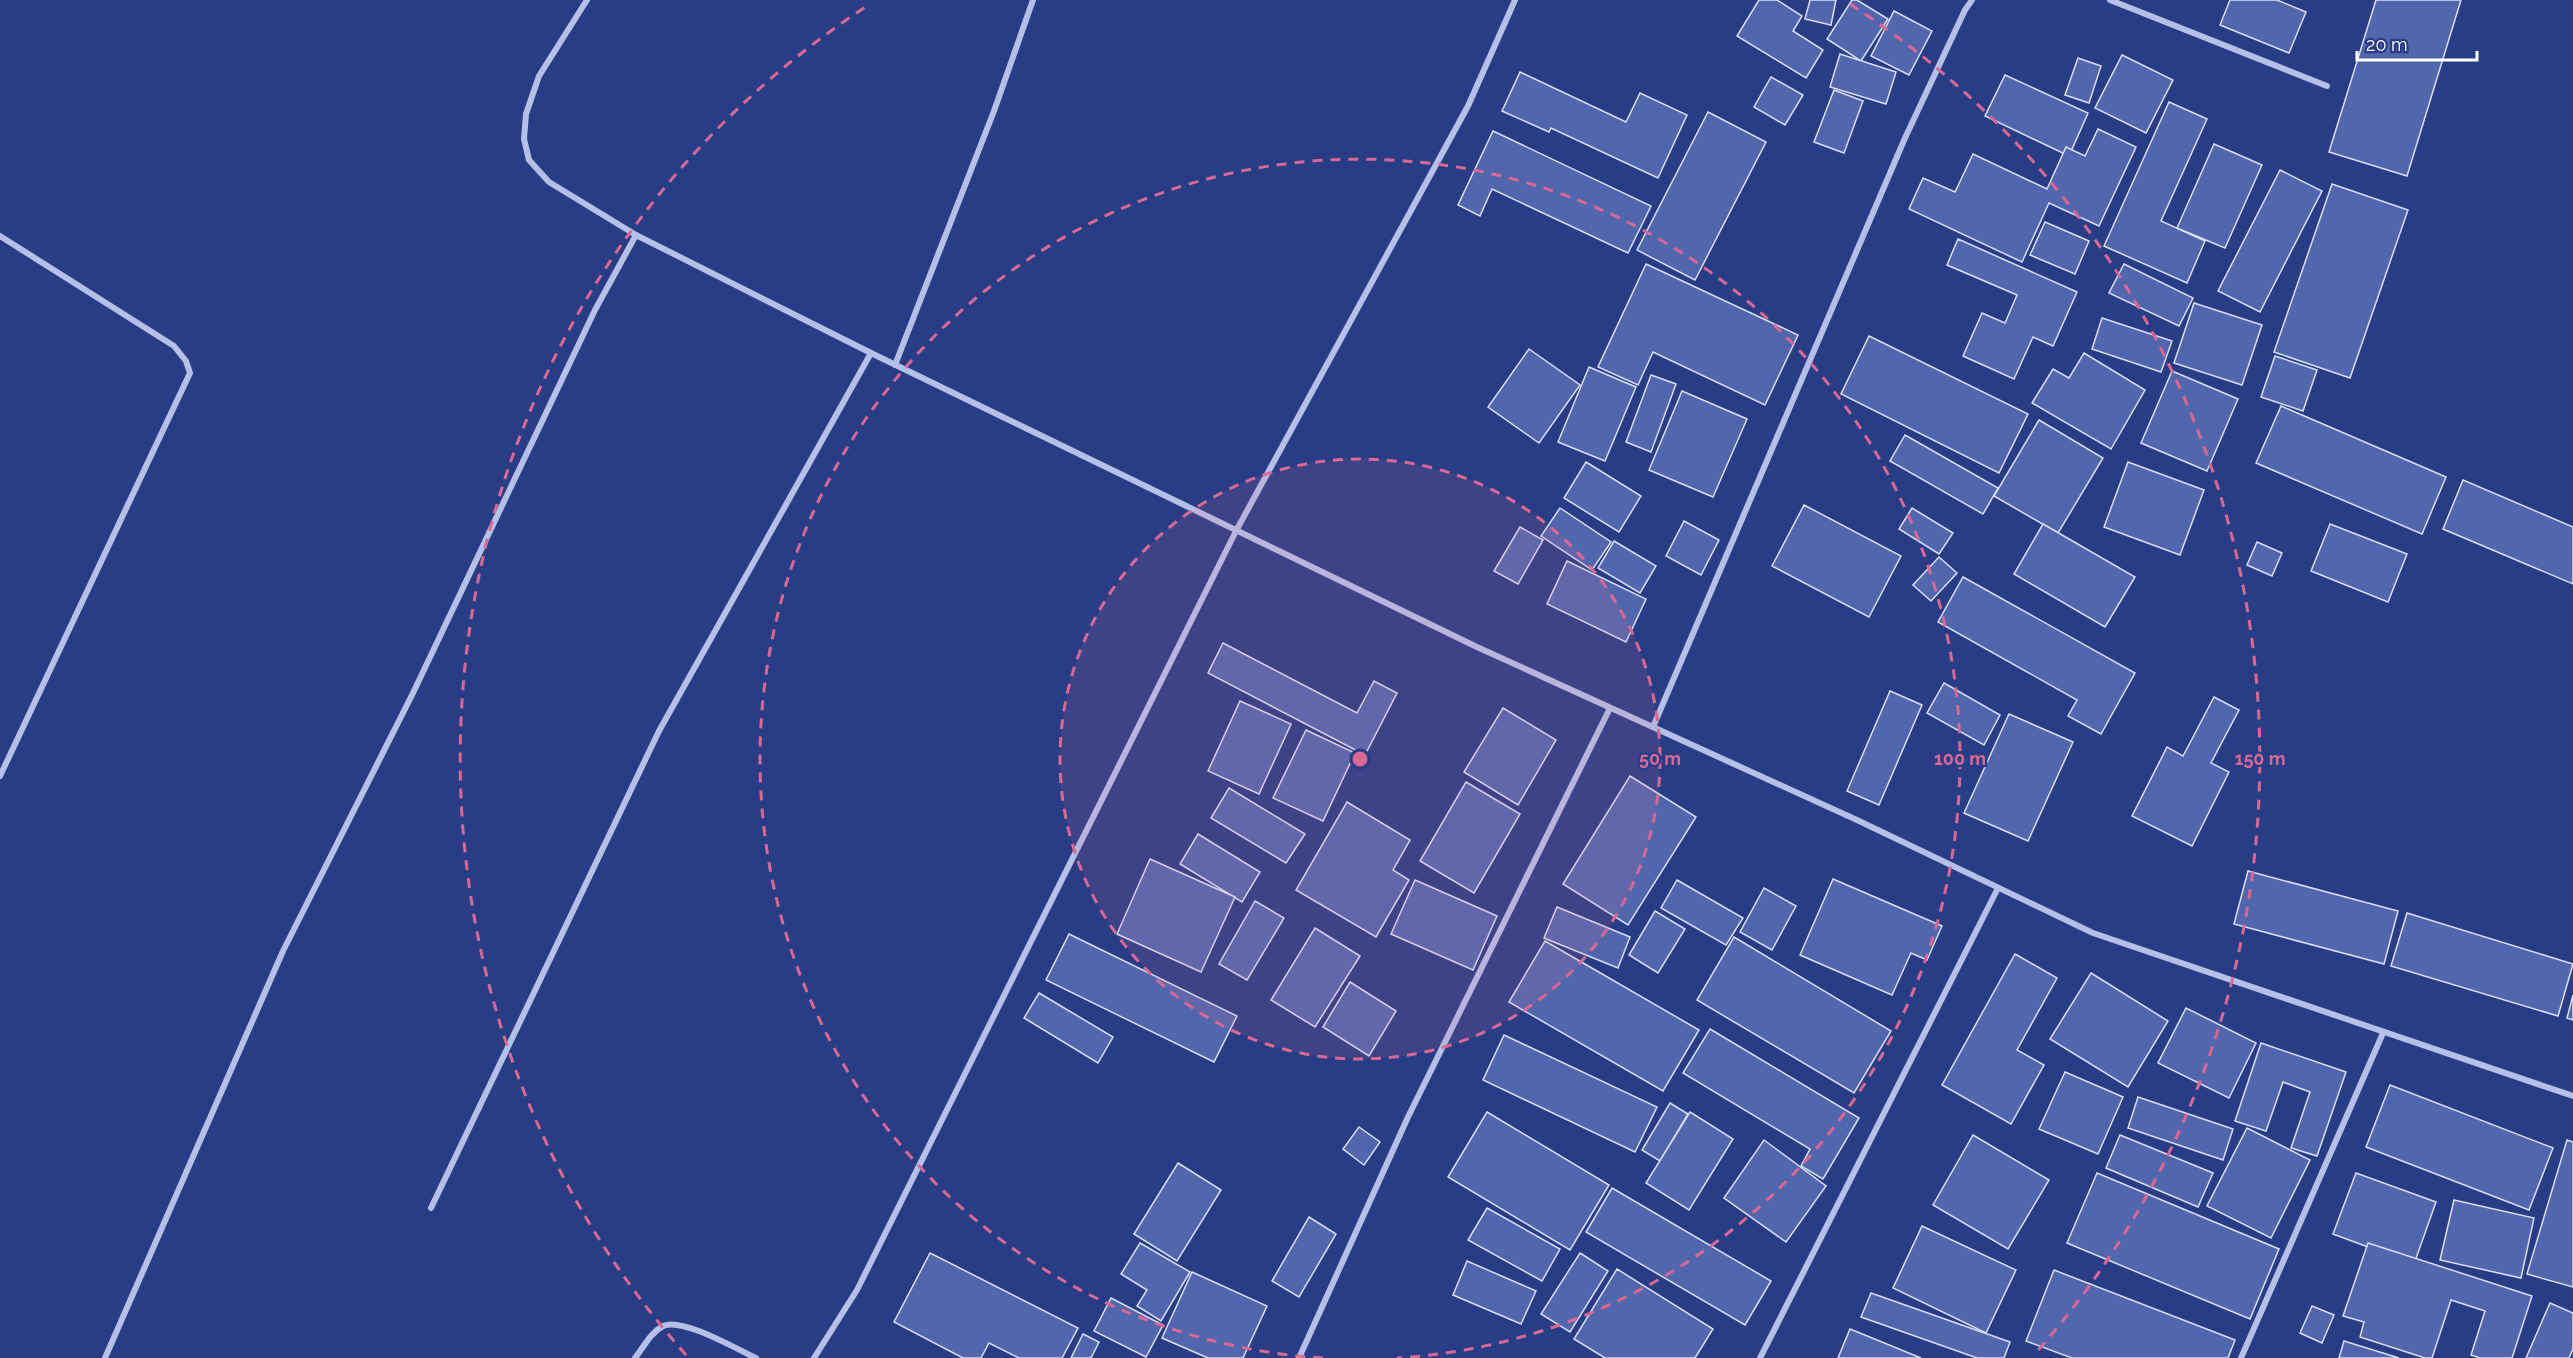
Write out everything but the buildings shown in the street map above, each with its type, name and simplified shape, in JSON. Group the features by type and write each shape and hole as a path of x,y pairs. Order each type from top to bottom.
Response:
{"street":[{"path":"586,0 539,76 526,114 524,139 529,160 549,182 636,235 895,365 1477,648 1857,820 2093,933 2573,1096"},
{"path":"895,365 994,111 1033,0"},
{"path":"814,1358 856,1290 1236,531 1468,106 1515,0"},
{"path":"1653,727 1905,138 1972,0"},
{"path":"2110,0 2327,86"},
{"path":"105,1358 283,951 412,693 595,310 636,235"},
{"path":"0,236 174,346 186,362 190,373 0,776"},
{"path":"431,1208 659,731 871,353"},
{"path":"1299,1358 1408,1116 1610,708"},
{"path":"1760,1358 1998,888"},
{"path":"2241,1358 2383,1033"},
{"path":"635,1358 653,1333 672,1324 695,1330 756,1358"}]}
